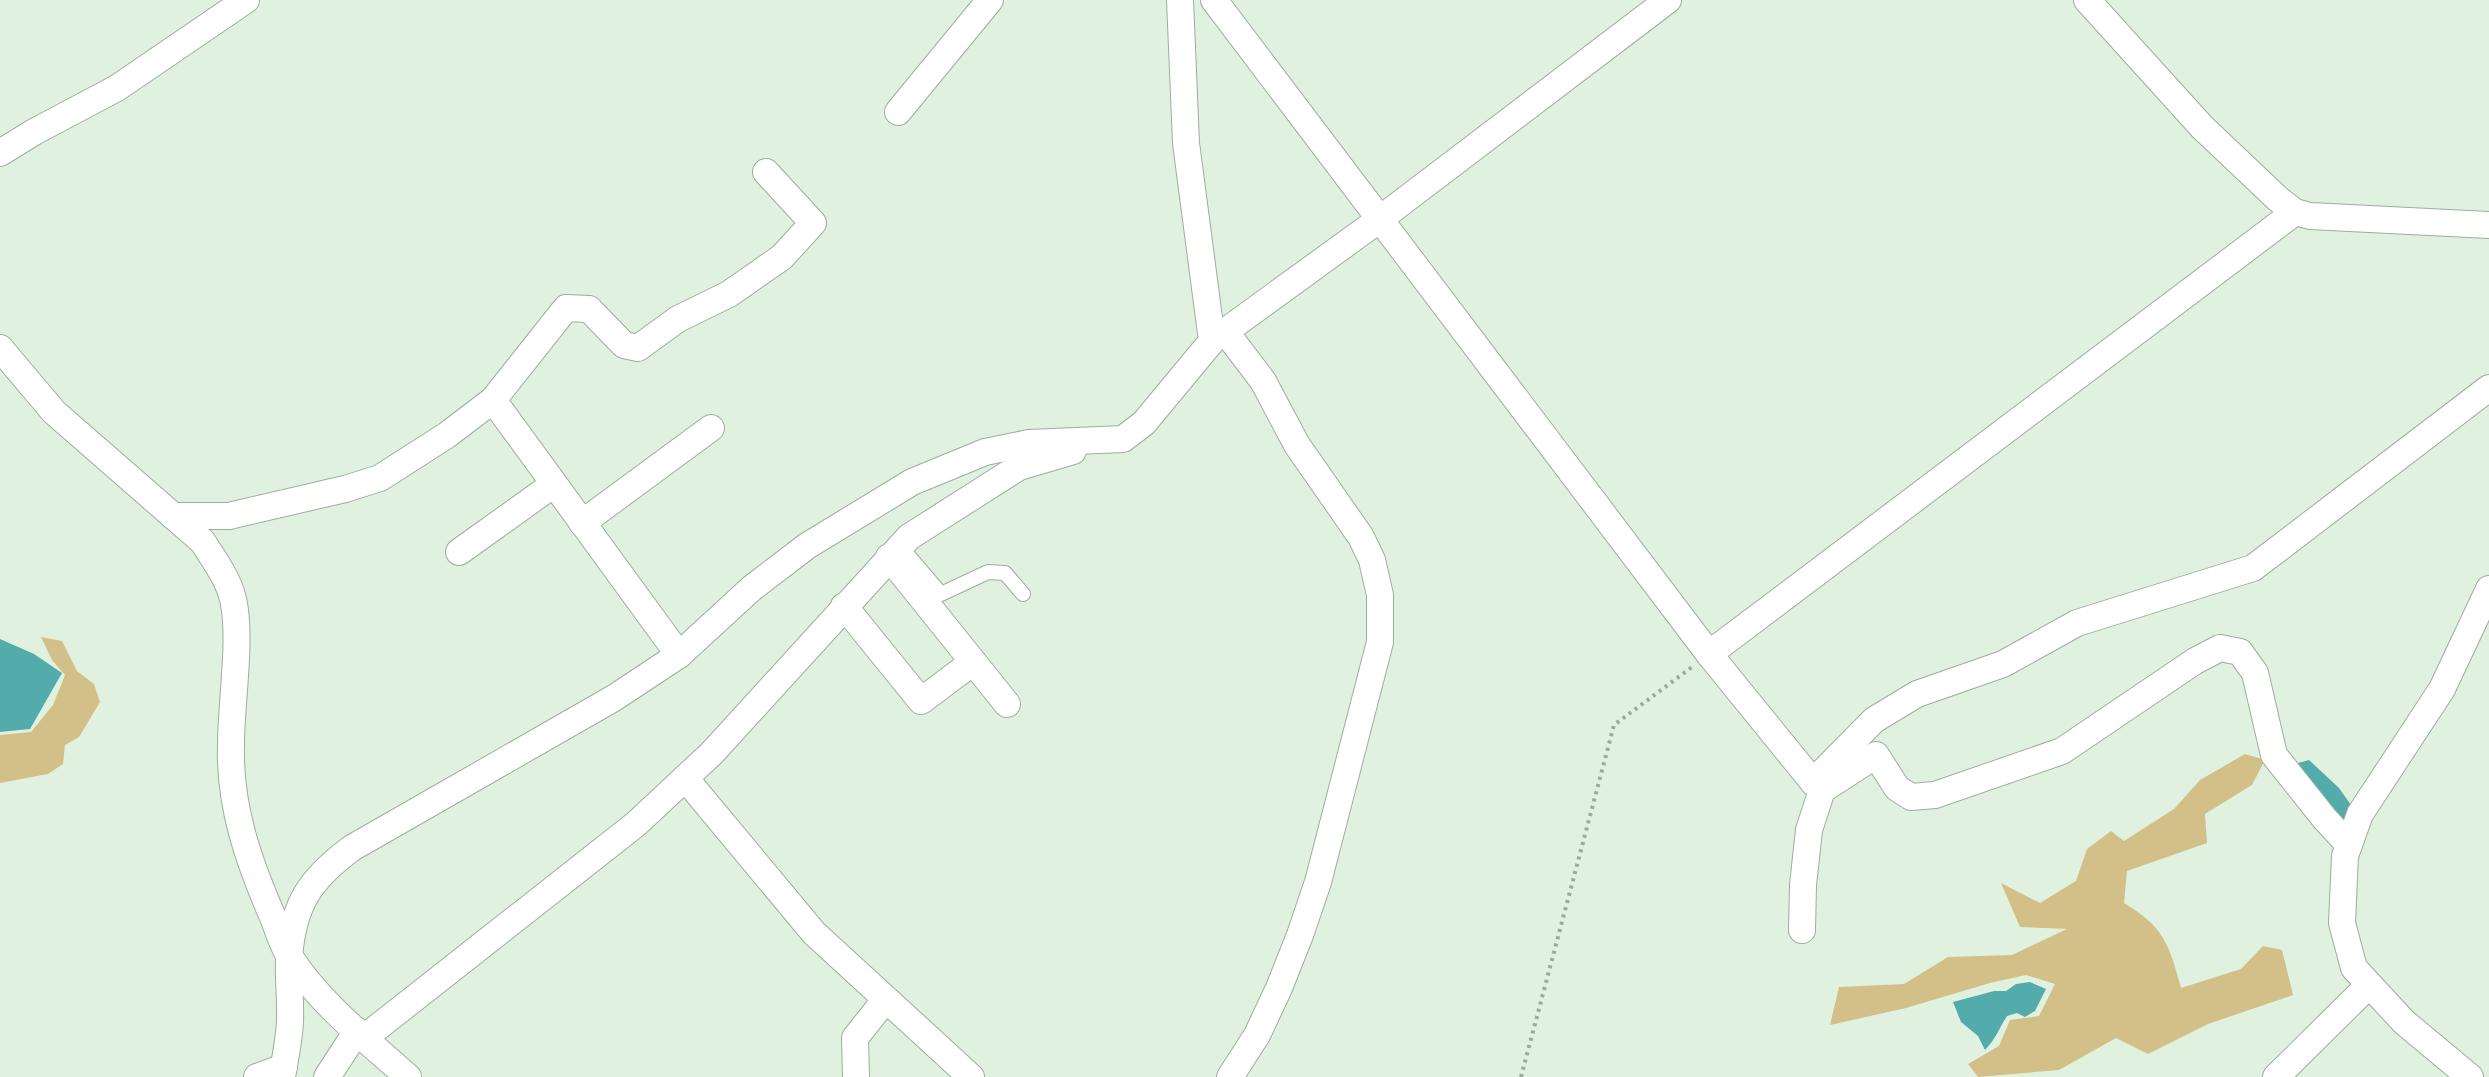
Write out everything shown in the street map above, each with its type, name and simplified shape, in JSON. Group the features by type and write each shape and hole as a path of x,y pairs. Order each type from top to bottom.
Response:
{"street":[{"path":"0,153 33,132 117,88 246,0"},
{"path":"898,112 990,0"},
{"path":"1180,0 1186,143 1218,336 1263,381 1297,445 1361,537 1372,560 1380,594 1380,642 1318,882 1279,988 1257,1035 1230,1077"},
{"path":"1214,0 1709,654 1817,786"},
{"path":"327,1077 361,1035 636,824 712,753 895,551 927,525 1019,467 1123,439 1144,423 1218,336 1380,219 1668,0"},
{"path":"2097,3 2202,127 2278,199 2295,212 2310,216 2489,225"},
{"path":"172,516 229,516 345,489 380,478 447,435 493,400 566,308 589,309 624,345 638,348 678,319 729,294 782,257 813,223 766,172"},
{"path":"1709,654 2295,212"},
{"path":"0,348 54,412 203,543 220,567 233,598 236,630 230,745 233,800 239,828 264,896 290,956 322,996 408,1077"},
{"path":"1802,930 1803,885 1817,786 1874,720 1917,694 2002,664 2077,623 2253,568 2489,387"},
{"path":"493,400 679,655"},
{"path":"582,522 711,428"},
{"path":"256,1077 283,1072 290,1023 290,956 295,918 311,885 327,867 352,848 614,698 679,655 752,588 807,546 912,482 986,452 1029,443 1123,439"},
{"path":"459,552 554,484"},
{"path":"895,551 973,662 1007,704"},
{"path":"2470,1077 2404,1022 2354,968 2342,923 2345,856 2360,814 2442,689 2489,590"},
{"path":"844,606 921,701 973,662"},
{"path":"1817,786 1876,755 1897,788 1911,797 1935,795 2052,755 2062,751 2195,661 2220,648 2240,652 2255,672 2274,755 2349,845"},
{"path":"685,778 814,933 971,1077"},
{"path":"2276,1077 2369,985"},
{"path":"856,1077 855,1038 885,1000"}],"lane":[{"path":"895,551 941,594 988,572 1005,573 1023,594"}],"path":[{"path":"1521,1077 1614,725 1709,654"}],"shaded area":[{"path":"41,637 62,641 77,671 94,684 100,702 79,737 65,745 63,764 48,774 0,783 0,735 31,732 53,705 65,675 52,660"},
{"path":"2245,754 2265,760 2252,785 2205,814 2207,843 2127,871 2124,903 2148,920 2163,938 2173,960 2181,988 2241,969 2263,946 2282,950 2293,995 2208,1024 2148,1054 2116,1038 2059,1070 1978,1077 1968,1064 1999,1046 2010,1020 2039,1016 2055,984 2026,975 1990,983 1906,1008 1830,1025 1839,987 1904,984 1948,957 2012,955 2067,929 2020,927 2001,883 2040,903 2076,881 2087,849 2111,831 2124,841 2174,809 2200,780"}],"water":[{"path":"0,639 34,654 62,673 30,729 0,732"},
{"path":"2309,760 2339,788 2351,805 2343,823 2291,765"},
{"path":"2030,982 2046,989 2035,1011 2025,1017 2017,1013 2007,1016 1995,1038 1985,1050 1978,1036 1961,1022 1953,1002 1994,991 2006,991 2016,984"}]}
